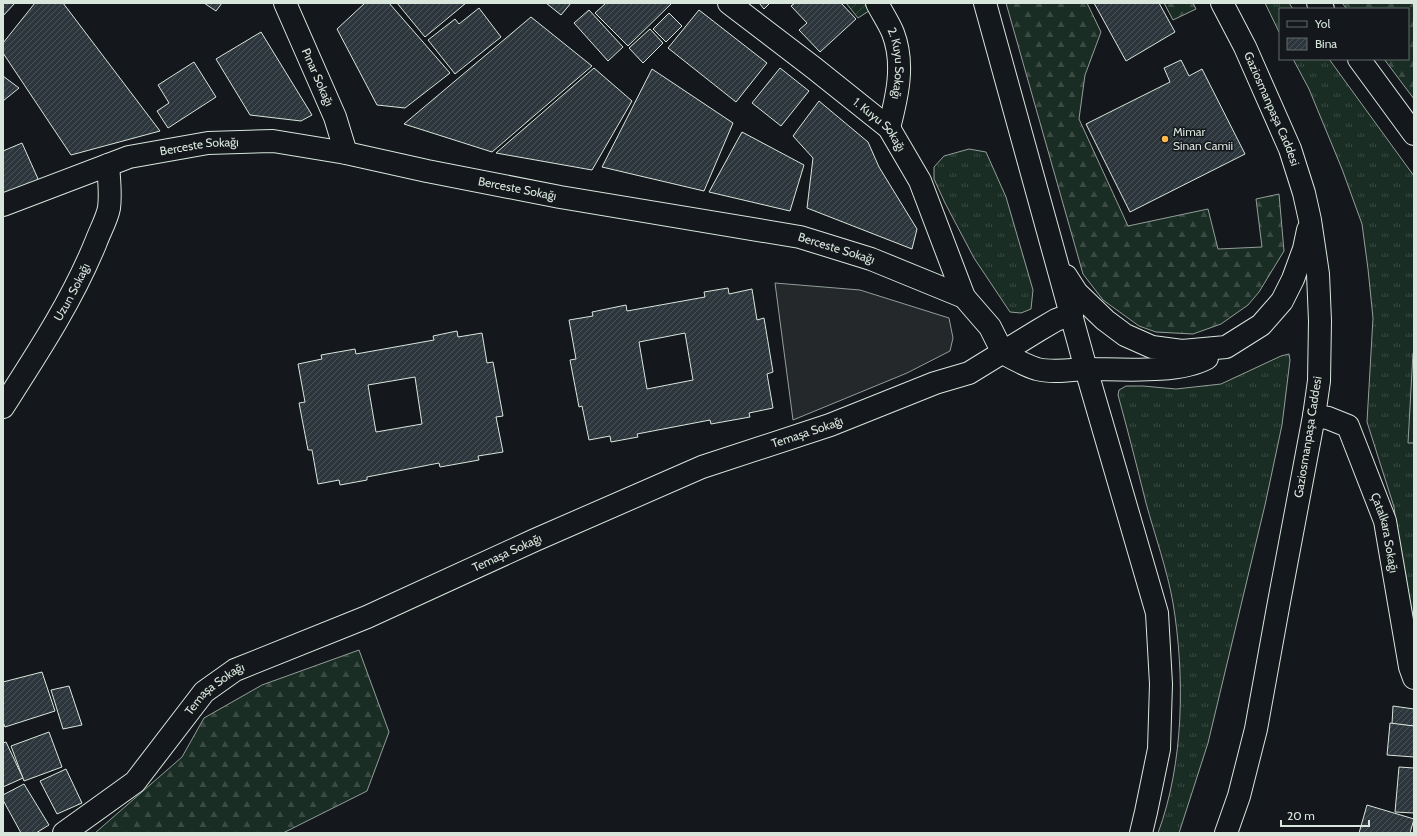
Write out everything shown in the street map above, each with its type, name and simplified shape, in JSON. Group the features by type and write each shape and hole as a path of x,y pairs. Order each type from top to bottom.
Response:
{"street":[{"name":"Pınar Sokağı","path":"285,3 335,118 346,153"},
{"name":"1. Kuyu Sokağı","path":"729,3 889,128 920,182 964,297"},
{"name":"2. Kuyu Sokağı","path":"877,3 894,34 900,62 897,95 889,128"},
{"path":"985,3 1086,369 1157,613 1161,684 1159,749 1141,833"},
{"name":"Gaziosmanpaşa Caddesi","path":"1222,3 1245,48 1290,149 1304,194 1310,220 1318,274 1320,320 1319,380 1314,416 1278,602 1256,729 1239,796 1226,833"},
{"path":"1360,60 1414,134"},
{"name":"Berceste Sokağı","path":"3,205 129,157 208,143 273,140 346,153 427,171 560,197 800,237 871,259 964,297 990,327 1003,353"},
{"name":"Uzun Sokağı","path":"3,407 40,350 68,302 86,266 108,209 110,192 108,165"},
{"path":"1003,353 1020,363 1038,369 1056,371 1086,369 1162,369 1183,366 1203,360 1226,348 1261,325 1282,301 1294,279 1304,249 1310,220"},
{"path":"1056,260 1077,292 1106,320 1125,335 1152,347 1182,352 1226,348"},
{"name":"Temaşa Sokağı","path":"64,833 135,782 204,692 235,670 367,617 535,540 702,467 830,425 935,383 969,373 1051,323 1072,314"},
{"name":"Çatalkara Sokağı","path":"1314,416 1328,418 1348,426 1385,521 1409,659 1414,678"}],"green space":[{"path":"846,3 868,3 872,9 858,18"},
{"path":"1006,3 1087,3 1101,32 1085,75 1079,119 1128,226 1208,209 1218,249 1262,247 1256,199 1279,194 1284,251 1259,292 1248,305 1221,324 1193,334 1156,332 1139,326 1103,300 1083,274"},
{"path":"1164,3 1193,3 1196,9 1173,20"},
{"path":"1265,3 1289,3 1292,8 1279,8 1279,32"},
{"path":"1342,3 1414,3 1414,99 1385,60 1409,60 1409,8 1346,8"},
{"path":"1294,60 1330,60 1414,176 1414,636 1405,594 1394,507 1367,422 1373,318 1362,224 1342,169 1309,89"},
{"path":"969,149 986,152 1006,197 1033,290 1031,309 1021,313 1010,312 974,258 934,179 934,167 944,156"},
{"path":"1413,353 1414,443 1408,443"},
{"path":"1289,354 1290,360 1282,425 1265,505 1208,743 1179,833 1158,833 1167,806 1173,778 1180,719 1177,631 1168,578 1146,503 1118,395 1119,390 1126,386 1176,389 1221,384 1281,356"},
{"path":"359,650 389,732 367,791 283,833 95,833 182,757 204,718 262,685"}],"shaded area":[{"path":"775,283 860,290 949,318 953,338 950,351 907,373 793,420"}],"building":[{"path":"3,3 15,3 3,16"},
{"path":"35,3 63,3 160,131 71,155 3,53 3,43"},
{"path":"204,3 222,3 216,11"},
{"path":"365,3 389,3 450,73 405,108 377,105 337,29"},
{"path":"397,3 466,3 425,37"},
{"path":"546,3 571,3 561,15"},
{"path":"606,3 672,3 628,46 595,13"},
{"path":"759,3 770,3 764,9"},
{"path":"795,3 841,3 856,19 820,52 799,30 807,23 791,6"},
{"path":"1094,3 1159,3 1175,32 1126,61"},
{"path":"479,8 501,37 455,74 428,40 455,19 459,24"},
{"path":"589,10 623,47 608,61 574,23"},
{"path":"699,10 767,63 736,102 668,48"},
{"path":"669,13 682,26 666,42 653,29"},
{"path":"531,17 592,66 492,152 404,124"},
{"path":"650,29 663,43 643,63 629,48"},
{"path":"261,32 312,115 301,121 250,115 216,59"},
{"name":"Mimar Sinan Camii","path":"1181,60 1189,76 1202,69 1245,154 1130,212 1086,124 1170,82 1164,68"},
{"path":"194,62 216,97 168,128 157,111 169,103 158,85"},
{"path":"594,68 632,101 592,170 496,153"},
{"path":"780,68 809,91 781,126 752,103"},
{"path":"652,69 733,123 704,191 602,167"},
{"path":"3,76 19,88 3,101"},
{"path":"819,101 868,142 879,167 917,229 912,249 807,208 813,158 793,136"},
{"path":"742,132 804,165 790,211 709,192"},
{"path":"22,143 39,181 3,197 3,151"},
{"path":"728,288 729,294 752,289 757,320 764,318 773,372 767,374 773,408 749,413 750,417 711,424 710,420 637,434 638,437 611,442 610,436 589,440 582,406 579,407 570,360 576,359 569,320 593,316 592,312 626,305 627,311 705,297 704,292","holes":["685,333 693,380 647,389 639,342"]},
{"path":"457,331 458,337 482,333 487,363 493,362 503,416 496,417 503,452 478,456 479,460 440,467 439,463 367,477 367,480 340,485 339,480 318,484 312,450 308,450 299,403 305,402 298,364 322,359 321,355 355,349 356,354 434,340 433,336","holes":["415,377 422,424 376,432 368,385"]},
{"path":"42,672 55,711 5,727 3,722 3,682"},
{"path":"69,686 82,725 63,729 51,690"},
{"path":"1393,706 1414,709 1414,726 1392,724"},
{"path":"1390,723 1414,726 1414,757 1387,755"},
{"path":"49,732 62,767 24,781 11,746"},
{"path":"6,742 23,778 3,787 3,743"},
{"path":"1399,767 1414,768 1414,813 1395,812"},
{"path":"66,769 82,803 57,814 40,781"},
{"path":"24,784 49,825 36,833 21,833 3,800 3,795"},
{"path":"1367,805 1414,819 1410,833 1359,833"}],"place":[{"name":"Mimar Sinan Camii","path":"1165,139"}]}
